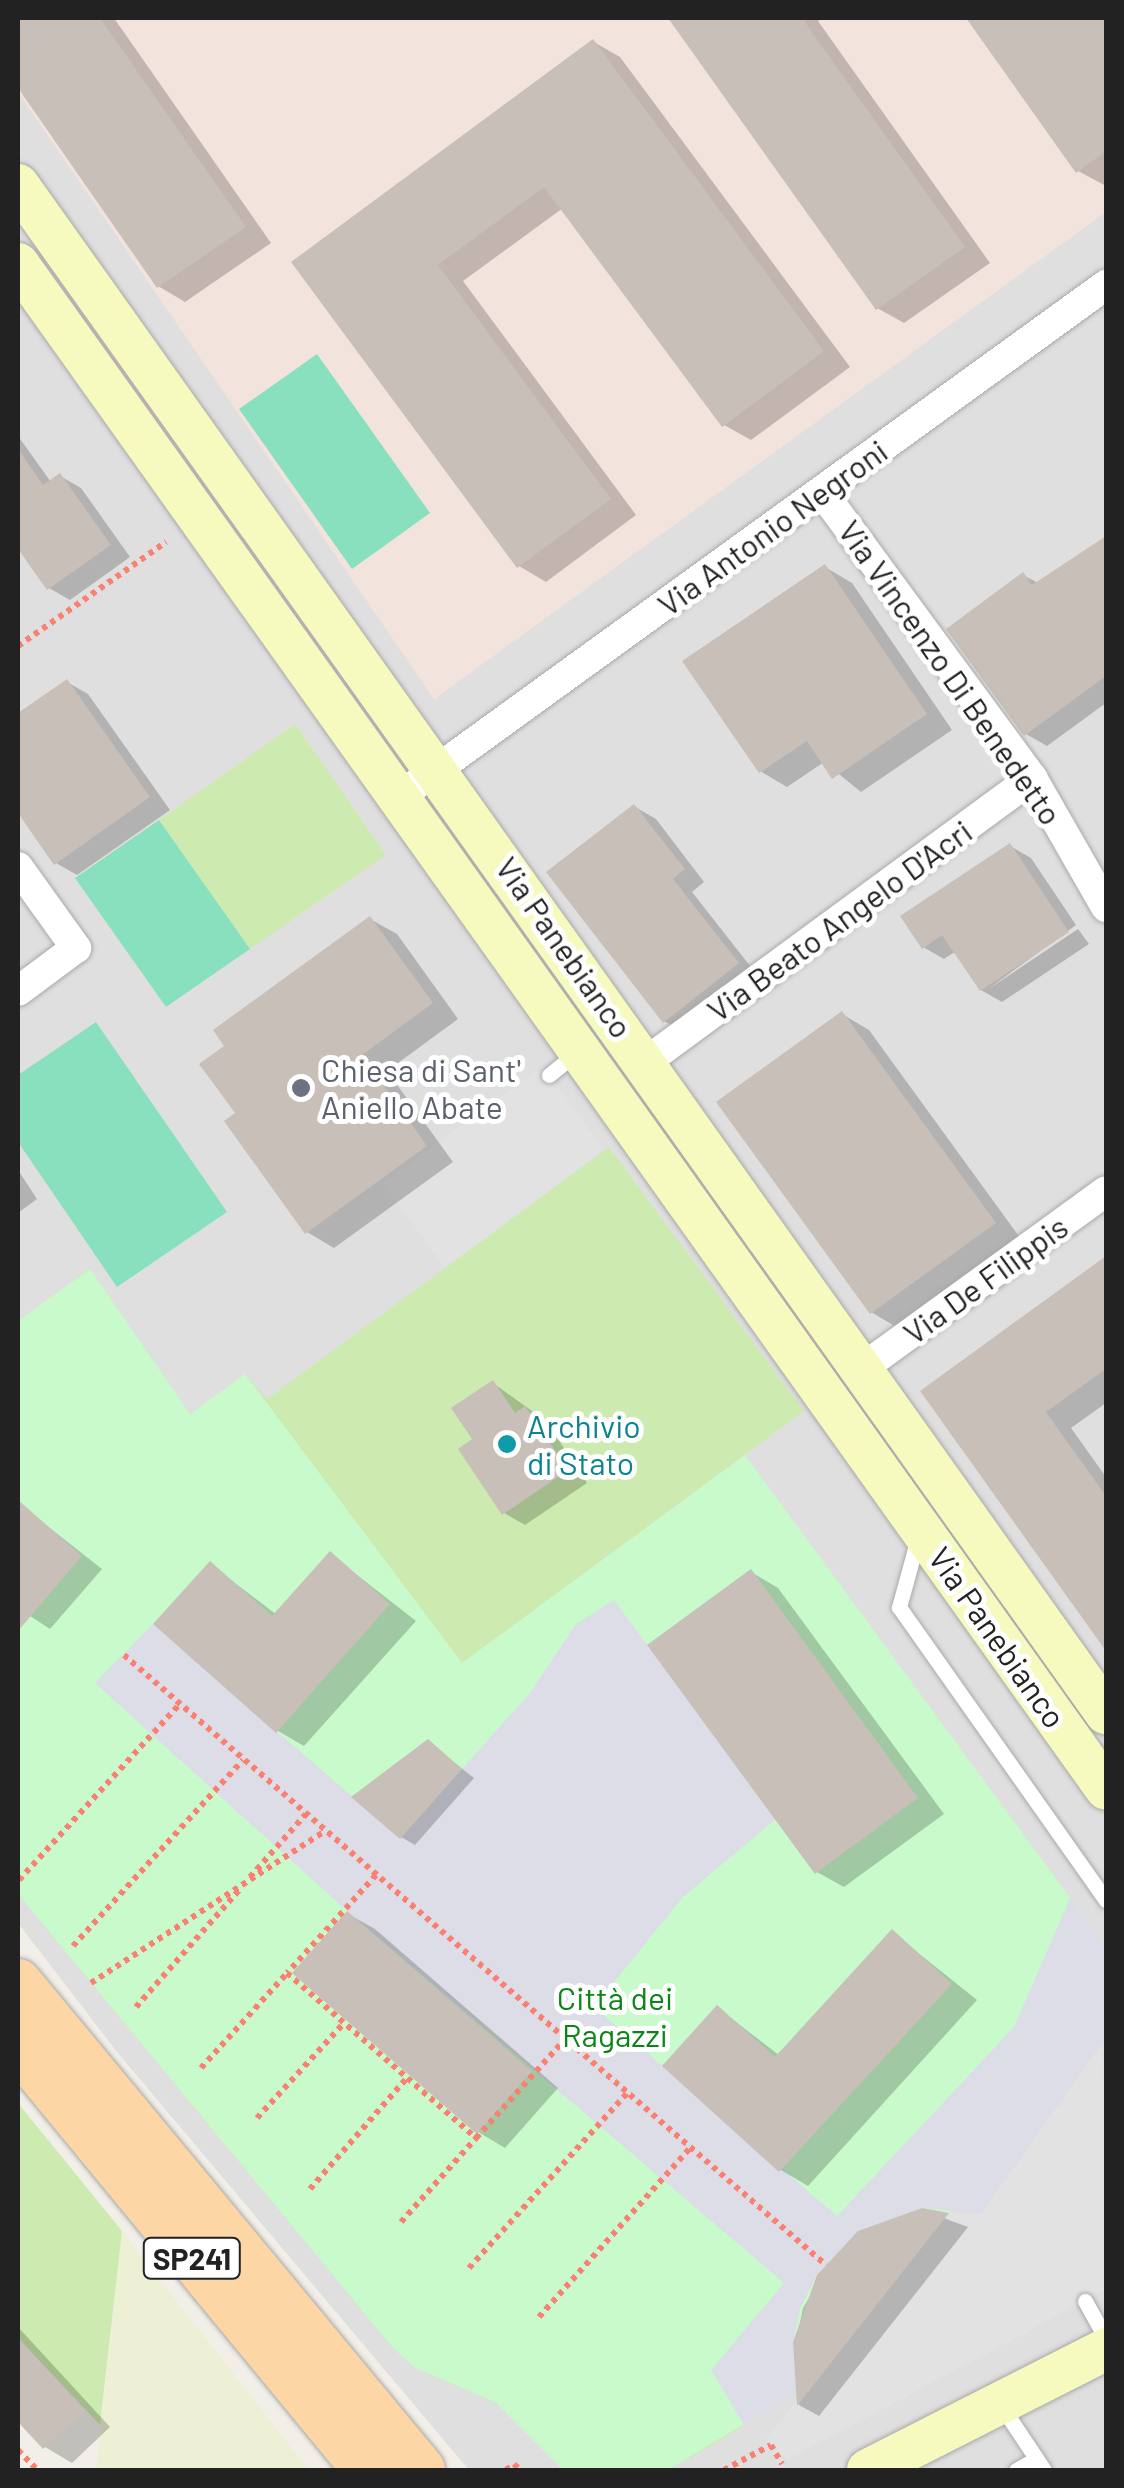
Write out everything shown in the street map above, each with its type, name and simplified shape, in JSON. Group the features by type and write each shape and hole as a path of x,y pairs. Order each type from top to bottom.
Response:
{"main road":[{"path":"18,1984 421,2470"},
{"name":"SP241","path":"18,2046 367,2470"}],"street":[{"name":"Via Panebianco","path":"18,185 864,1367 1106,1713"},
{"name":"Via Panebianco","path":"19,270 400,796 565,1062 921,1528 1106,1788"},
{"name":"Via Antonio Negroni","path":"400,796 1106,285"},
{"name":"Via Vincenzo Di Benedetto","path":"822,492 1032,778 1106,907"},
{"name":"Via Beato Angelo D'Acri","path":"646,1062 1032,778"},
{"path":"18,868 76,948 18,991"},
{"name":"Via De Filippis","path":"864,1367 1106,1190"},
{"path":"868,2470 1106,2349"}],"lane":[{"path":"921,1528 899,1607 1106,1900"},
{"path":"1085,2301 1106,2338"},
{"path":"999,2402 1040,2465 1016,2470"}],"path":[{"path":"18,646 200,518"},
{"path":"124,1655 826,2266"},
{"path":"19,1880 179,1704"},
{"path":"74,1946 243,1760"},
{"path":"136,2007 306,1814"},
{"path":"91,1983 325,1830"},
{"path":"201,2068 376,1875"},
{"path":"287,1973 476,2138"},
{"path":"257,2118 344,2022"},
{"path":"401,2222 565,2039"},
{"path":"310,2189 407,2078"},
{"path":"469,2268 627,2093"},
{"path":"539,2317 690,2148"},
{"path":"724,2470 772,2445 782,2464"},
{"path":"18,2450 37,2470"},
{"path":"506,2470 514,2464 520,2470"}],"shaded area":[{"path":"18,18 1106,18 1106,2470 469,2470 117,2052 18,1923"},
{"path":"18,18 1106,18 1106,212 434,699 18,92"},
{"path":"543,1066 604,1150 445,1268 383,1183"},
{"path":"614,1600 776,1819 683,1897 594,2007 837,2216 1014,2027 1070,1898 1106,1947 1106,2037 981,2214 922,2208 859,2231 817,2275 801,2307 793,2342 799,2391 744,2425 711,2370 784,2283 347,1911 95,1683 153,1624 400,1838 529,1694 576,1624"},
{"path":"1103,2042 1106,2290 787,2460 765,2440 949,2213 981,2214"}],"green space":[{"path":"317,354 430,513 352,569 239,409"},
{"path":"295,724 386,855 250,949 159,820"},
{"path":"159,820 250,949 166,1007 75,878"},
{"path":"96,1022 227,1212 117,1287 18,1142 18,1075"},
{"name":"Città dei Ragazzi","path":"609,1147 804,1411 597,1564 711,2370 744,2425 692,2457 563,2470 495,2402 414,2367 394,2349 18,1894 18,1321 90,1269 190,1414 245,1374 267,1399"},
{"name":"Città dei Ragazzi","path":"90,1269 190,1414 245,1374 462,1663 745,1455 1106,1947 1106,2037 948,2214 802,2400 798,2391 668,2470 563,2470 495,2402 414,2367 394,2349 18,1894 18,1321"},
{"path":"18,2103 122,2231 100,2425 18,2338"},
{"path":"122,2231 309,2470 96,2470"}],"building":[{"path":"18,18 100,18 246,227 157,288 18,88"},
{"path":"668,18 802,18 965,247 876,310"},
{"path":"966,18 1106,18 1106,151 1076,173"},
{"path":"593,39 824,351 722,427 544,187 438,265 611,499 517,568 291,262"},
{"path":"18,449 43,485 60,473 111,545 47,590 18,549"},
{"path":"1106,536 1106,676 1024,736 946,629 1023,572 1032,585"},
{"path":"825,564 927,714 832,779 807,741 759,773 682,661"},
{"path":"67,679 150,797 54,865 18,813 18,713"},
{"path":"634,804 685,869 673,879 739,963 663,1023 546,872"},
{"path":"1010,843 1069,932 980,991 942,935 922,949 900,916"},
{"name":"Chiesa di Sant' Aniello Abate","path":"370,916 433,1003 362,1055 427,1146 305,1234 224,1121 235,1113 199,1064 224,1046 213,1030"},
{"path":"842,1011 996,1223 870,1314 716,1102"},
{"path":"1106,1256 1106,1369 1046,1412 1106,1496 1106,1651 920,1391"},
{"name":"Archivio di Stato","path":"493,1380 515,1413 525,1406 568,1470 502,1515 458,1449 472,1439 451,1408"},
{"path":"18,1500 82,1556 18,1631"},
{"path":"330,1551 390,1604 276,1733 153,1624 210,1561 272,1616"},
{"path":"751,1569 918,1798 815,1874 647,1645"},
{"path":"428,1739 462,1769 400,1839 351,1797"},
{"path":"347,1911 532,2071 477,2134 292,1973"},
{"path":"892,1929 952,1984 779,2172 662,2066 717,2005 775,2057"},
{"path":"922,2208 949,2213 797,2406 793,2342 817,2275 858,2231"},
{"path":"18,2338 85,2411 43,2449 18,2422"}],"place":[{"name":"Chiesa di Sant' Aniello Abate","path":"301,1088"},
{"name":"Archivio di Stato","path":"507,1444"}]}
